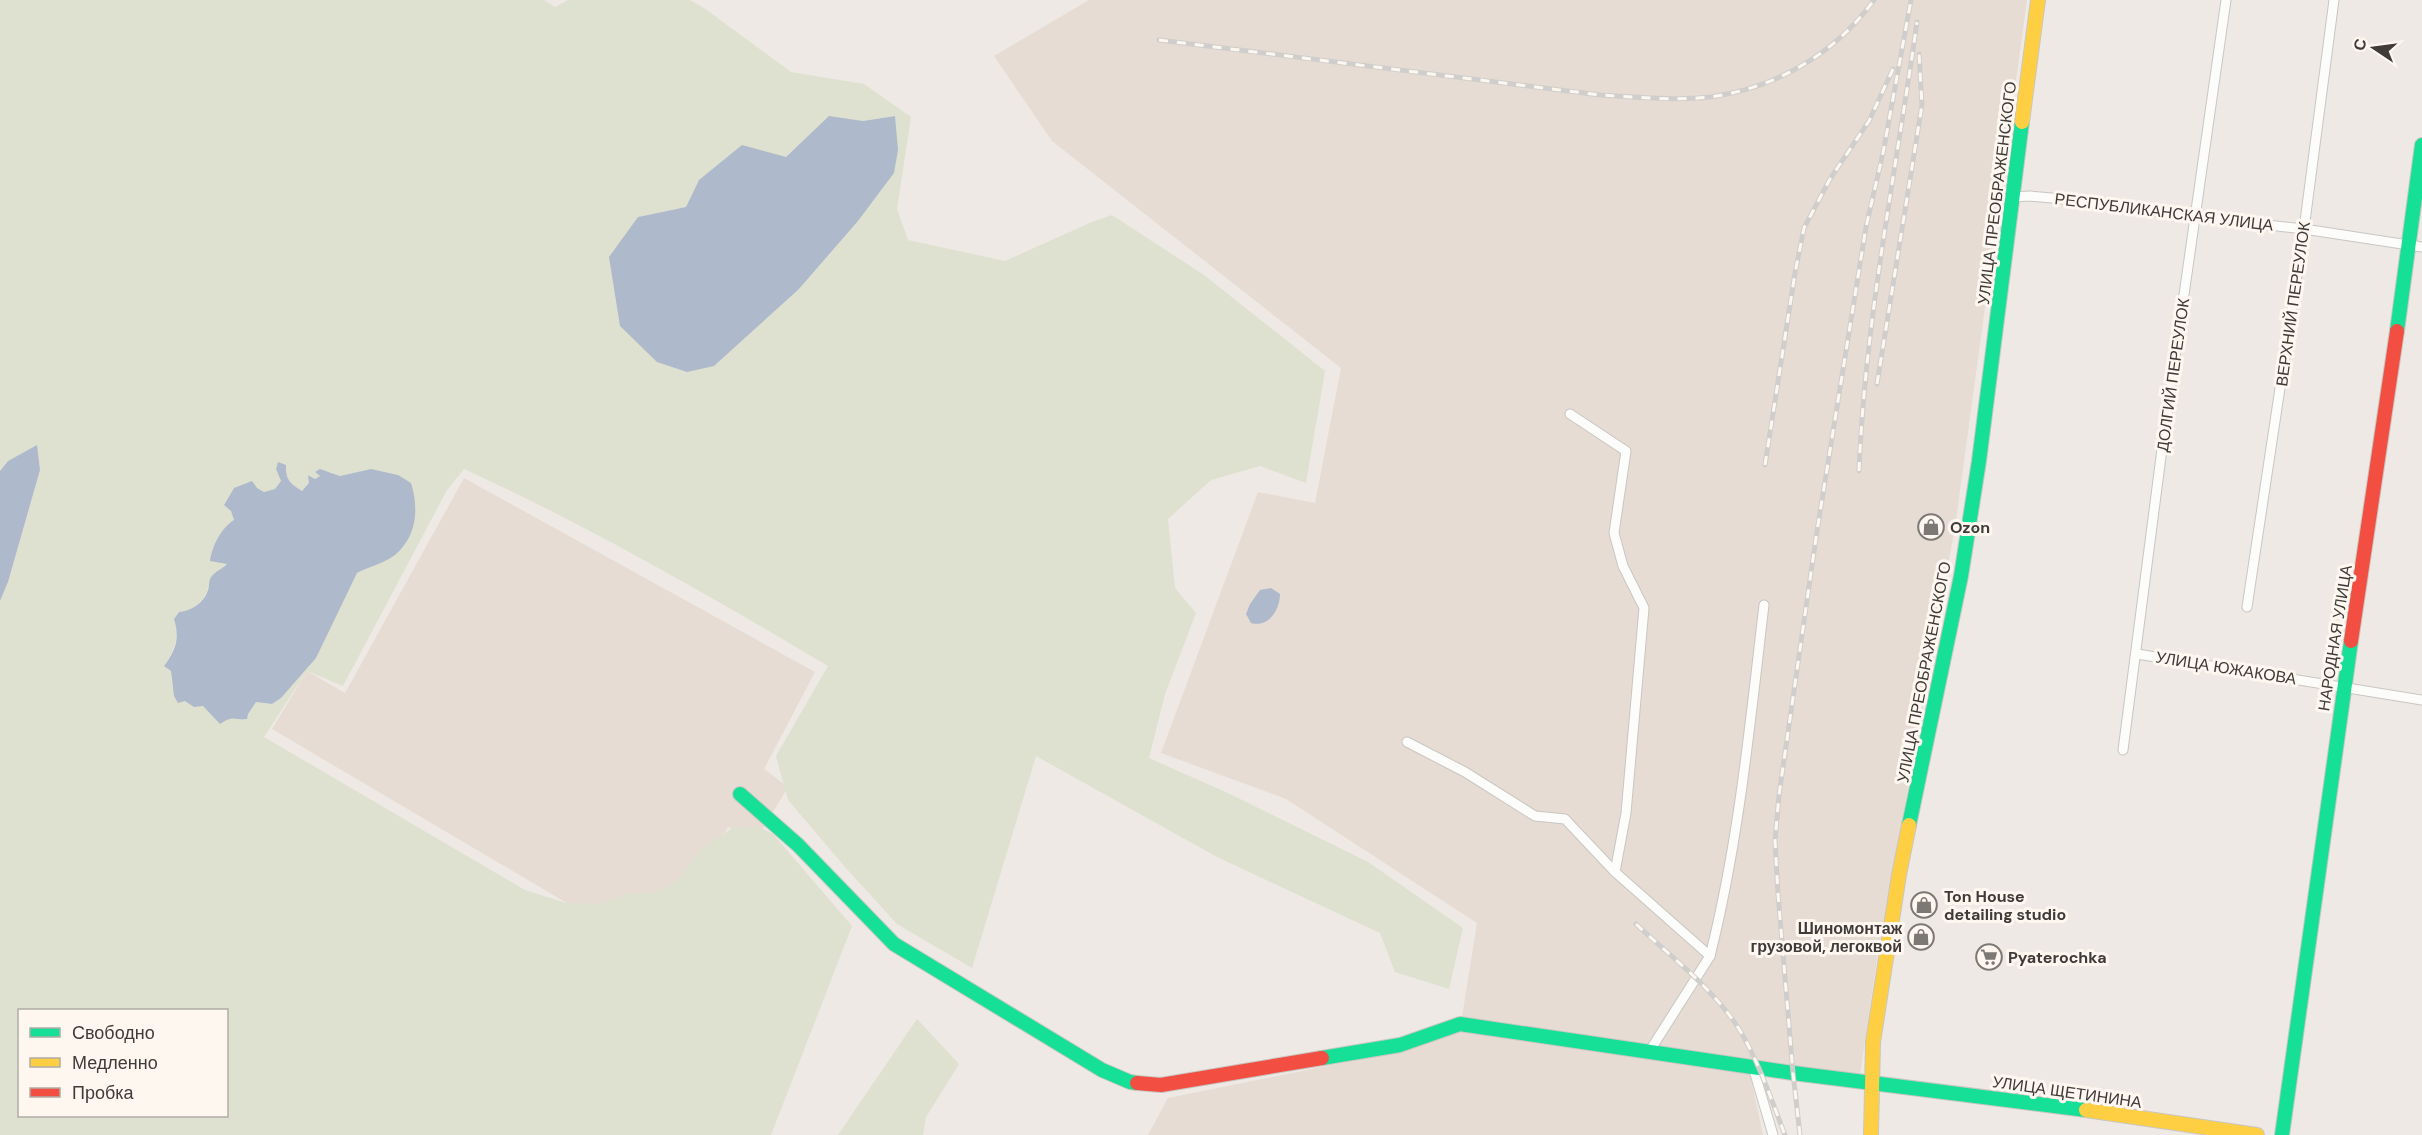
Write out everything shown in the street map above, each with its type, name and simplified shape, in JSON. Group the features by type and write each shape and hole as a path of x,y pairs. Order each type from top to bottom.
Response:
{"street":[{"name":"УЛИЦА ПРЕОБРАЖЕНСКОГО","path":"1871,1135 1873,1042 1899,874 1961,576 1979,461 2038,0"},
{"name":"ДОЛГИЙ ПЕРЕУЛОК","path":"2123,750 2162,448 2226,0"},
{"name":"ВЕРХНИЙ ПЕРЕУЛОК","path":"2247,607 2304,229 2334,0"},
{"name":"НАРОДНАЯ УЛИЦА","path":"2282,1135 2345,687 2416,246 2422,145"},
{"name":"РЕСПУБЛИКАНСКАЯ УЛИЦА","path":"2013,197 2052,198 2304,229 2416,246"},
{"path":"1569,414 1626,451 1614,533 1623,566 1644,608 1626,813 1615,872"},
{"path":"1649,1052 1710,956 1726,893 1738,825 1764,605"},
{"name":"УЛИЦА ЮЖАКОВА","path":"2137,654 2422,700"},
{"path":"1407,742 1465,772 1534,816 1565,819 1615,872 1674,927 1710,956"},
{"name":"УЛИЦА ЩЕТИНИНА","path":"740,794 798,845 894,944 1102,1070 1130,1082 1161,1085 1400,1045 1460,1024 1753,1067 2257,1135"},
{"path":"1753,1067 1773,1135"}],"shaded area":[{"path":"1089,0 2027,0 1955,527 1877,959 1860,1075 1462,1017 1477,923 1286,799 1161,753 1258,492 1315,503 1341,368 1052,141 994,56"},
{"path":"464,478 815,672 764,769 788,787 756,840 728,827 650,952 272,729 307,671 345,693"},
{"path":"1460,1031 1750,1074 1763,1135 1148,1135 1168,1098 1401,1051"}],"green space":[{"path":"0,0 544,0 555,7 568,0 690,0 791,72 864,84 911,117 897,209 908,240 1005,261 1112,215 1204,275 1325,371 1306,483 1260,466 1211,480 1168,519 1175,588 1196,613 1165,694 1149,758 1230,794 1368,862 1463,928 1449,989 1395,972 1380,933 1217,857 1036,756 972,968 897,924 788,800 776,756 828,666 603,538 464,469 447,490 343,686 307,671 264,737 525,890 566,903 599,904 629,893 654,893 678,880 701,849 734,827 758,827 773,834 852,926 771,1135 0,1135 0,601 8,582 40,470 36,446 8,461 0,471","holes":["895,116 894,173 858,221 799,289 714,366 638,217 686,207 699,180 786,157 829,117 863,121","278,462 292,486 303,491 309,483 309,475 315,479 320,476 315,472 330,472 340,476 371,469 373,564 357,573 327,632 281,698 272,704 256,702 243,720 237,717 228,719 214,717 203,706 185,701 172,685 171,671 164,666 175,646 179,612 191,609 201,602 210,579 227,563 210,560 218,538 234,520 231,511 224,504 234,488 257,488 264,492 275,489 281,481 276,469"]},
{"path":"917,1019 959,1064 926,1117 923,1135 838,1135"}],"water":[{"path":"829,116 863,121 895,116 898,150 894,173 858,221 799,289 714,366 687,372 657,362 620,326 609,257 638,217 686,207 699,180 742,145 786,157"},
{"path":"37,445 40,470 8,582 0,601 0,471 8,461"},
{"path":"278,462 286,465 289,481 302,491 309,483 308,475 315,479 320,476 315,472 320,469 340,476 371,469 398,475 411,483 415,503 414,522 408,539 395,555 357,573 316,658 281,698 272,704 256,702 247,719 232,719 220,724 203,706 194,707 185,701 178,703 174,696 171,671 164,666 176,644 177,632 174,619 179,612 188,610 200,602 206,595 211,578 227,564 210,561 218,538 234,520 231,511 224,505 234,488 252,481 264,492 275,489 281,481 276,469"},
{"path":"1271,588 1280,594 1275,612 1263,623 1251,623 1246,614 1250,604 1260,590"}],"railway":[{"path":"1159,40 1600,95 1683,99 1734,92 1781,77 1822,52 1841,37 1874,0"},
{"path":"1800,1135 1778,894 1775,841 1779,795 1817,531 1866,227 1883,153 1911,0"},
{"path":"1859,471 1862,415 1874,302 1917,22"},
{"path":"1877,384 1922,105 1919,54"},
{"path":"1765,465 1804,228 1830,179 1869,121 1893,69"},
{"path":"1636,924 1704,986 1729,1014 1753,1054 1785,1135"}],"traffic: fast":[{"path":"1909,825 1961,576 1979,461 2022,122"},
{"path":"2397,331 2422,145"},
{"path":"2282,1135 2351,641"},
{"path":"740,794 798,845 894,944 1102,1070 1137,1083"},
{"path":"1322,1058 1400,1045 1460,1024 1793,1073 2086,1110"}],"traffic: slow":[{"path":"2022,122 2038,0"},
{"path":"1871,1135 1873,1042 1909,825"},
{"path":"2086,1110 2257,1135"}],"traffic: jam":[{"path":"2351,641 2397,331"},
{"path":"1137,1083 1161,1085 1322,1058"}],"place":[{"name":"Ozon","path":"1931,527"},
{"name":"Ton House detailing studio","path":"1924,905"},
{"name":"Шиномонтаж грузовой, легоквой","path":"1921,937"},
{"name":"Pyaterochka","path":"1989,957"}]}
